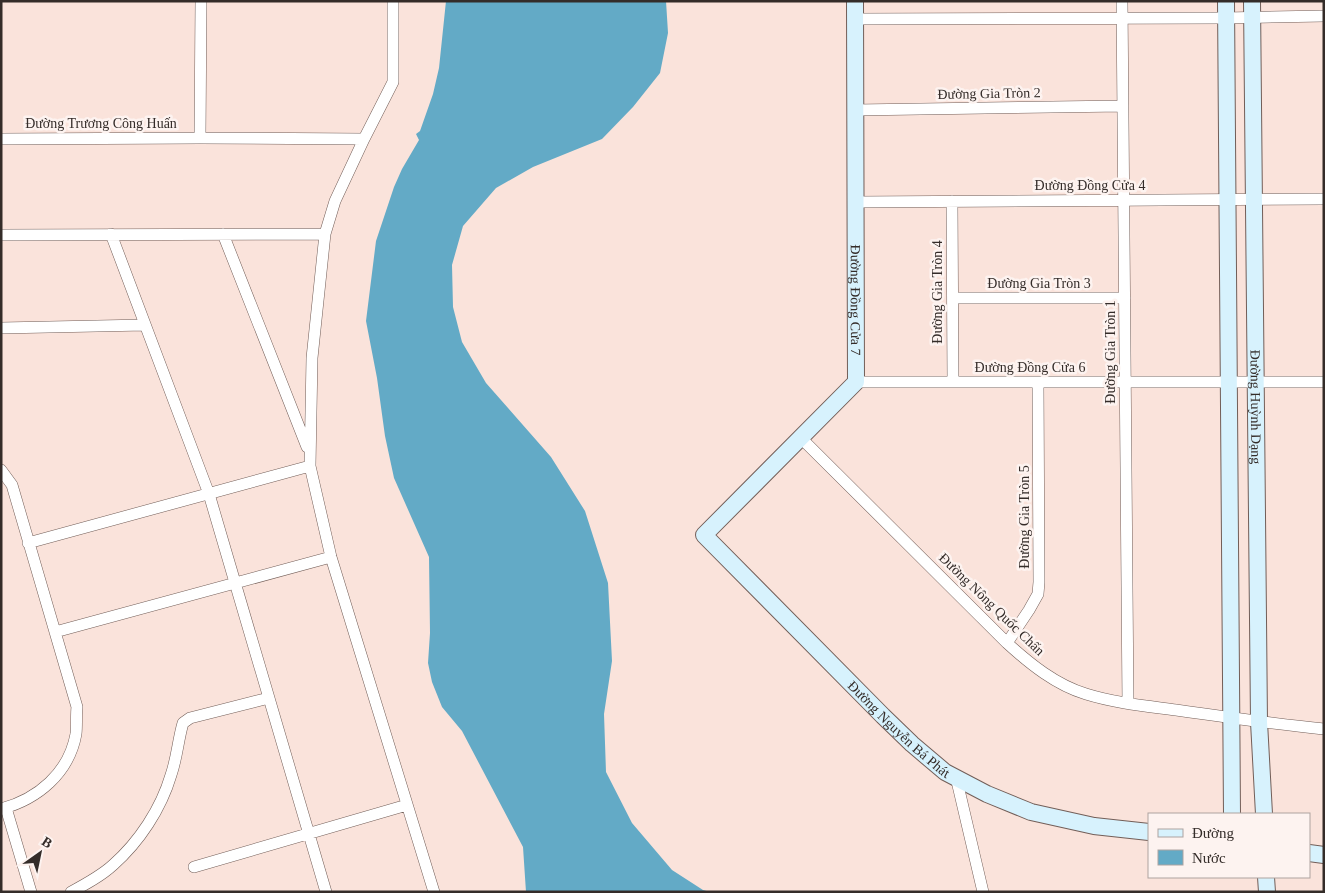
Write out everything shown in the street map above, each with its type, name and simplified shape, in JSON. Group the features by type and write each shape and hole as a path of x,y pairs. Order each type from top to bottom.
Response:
{"street":[{"path":"200,138 201,1"},
{"path":"393,1 393,82 335,201 325,234 312,358 310,466 331,557 434,892"},
{"name":"Đường Đồng Cửa 7","path":"855,1 856,382"},
{"name":"Đường Gia Tròn 1","path":"1122,1 1128,703"},
{"path":"855,19 1122,18 1226,9 1252,9 1324,16"},
{"name":"Đường Huỳnh Dạng","path":"1226,9 1232,813"},
{"name":"Đường Huỳnh Dạng","path":"1252,9 1260,722 1264,813"},
{"name":"Đường Gia Tròn 2","path":"856,110 1123,106"},
{"name":"Đường Trương Công Huấn","path":"1,139 364,139"},
{"name":"Đường Đồng Cửa 4","path":"856,202 1324,199"},
{"name":"Đường Gia Tròn 4","path":"952,201 952,382"},
{"path":"111,234 209,494 326,892"},
{"path":"223,234 310,453"},
{"path":"1,235 325,234"},
{"name":"Đường Gia Tròn 3","path":"952,298 1125,298"},
{"path":"1,328 145,326"},
{"path":"801,438 856,382"},
{"name":"Đường Đồng Cửa 6","path":"856,382 1324,382"},
{"name":"Đường Gia Tròn 5","path":"1007,643 1038,594 1038,382"},
{"name":"Đường Nguyễn Bá Phát","path":"801,438 704,535 883,716 912,744 946,772 987,794 1031,812 1094,826 1148,832"},
{"name":"Đường Nông Quốc Chấn","path":"801,438 1007,643 1027,662 1056,681 1085,694 1128,703 1324,730"},
{"path":"28,543 310,466"},
{"path":"1,470 12,485 76,707 76,733 69,756 56,777 36,794 4,808 31,892"},
{"path":"55,632 331,557"},
{"path":"71,892 112,866 131,848 147,826 160,803 171,776 183,723 190,718 269,698"},
{"path":"956,777 983,892"},
{"path":"194,867 407,805"},
{"path":"1310,853 1324,855"},
{"path":"1266,878 1267,892"}],"water":[{"path":"446,1 666,1 668,33 660,73 633,107 602,139 533,167 496,188 463,226 452,265 453,307 462,342 486,383 551,457 585,511 608,583 612,661 604,714 606,772 632,823 672,870 703,890 710,892 526,892 523,847 462,731 442,707 432,682 428,663 430,633 429,557 394,478 366,321 376,241 394,187 419,140 416,134 420,131 433,94 439,68"}]}
